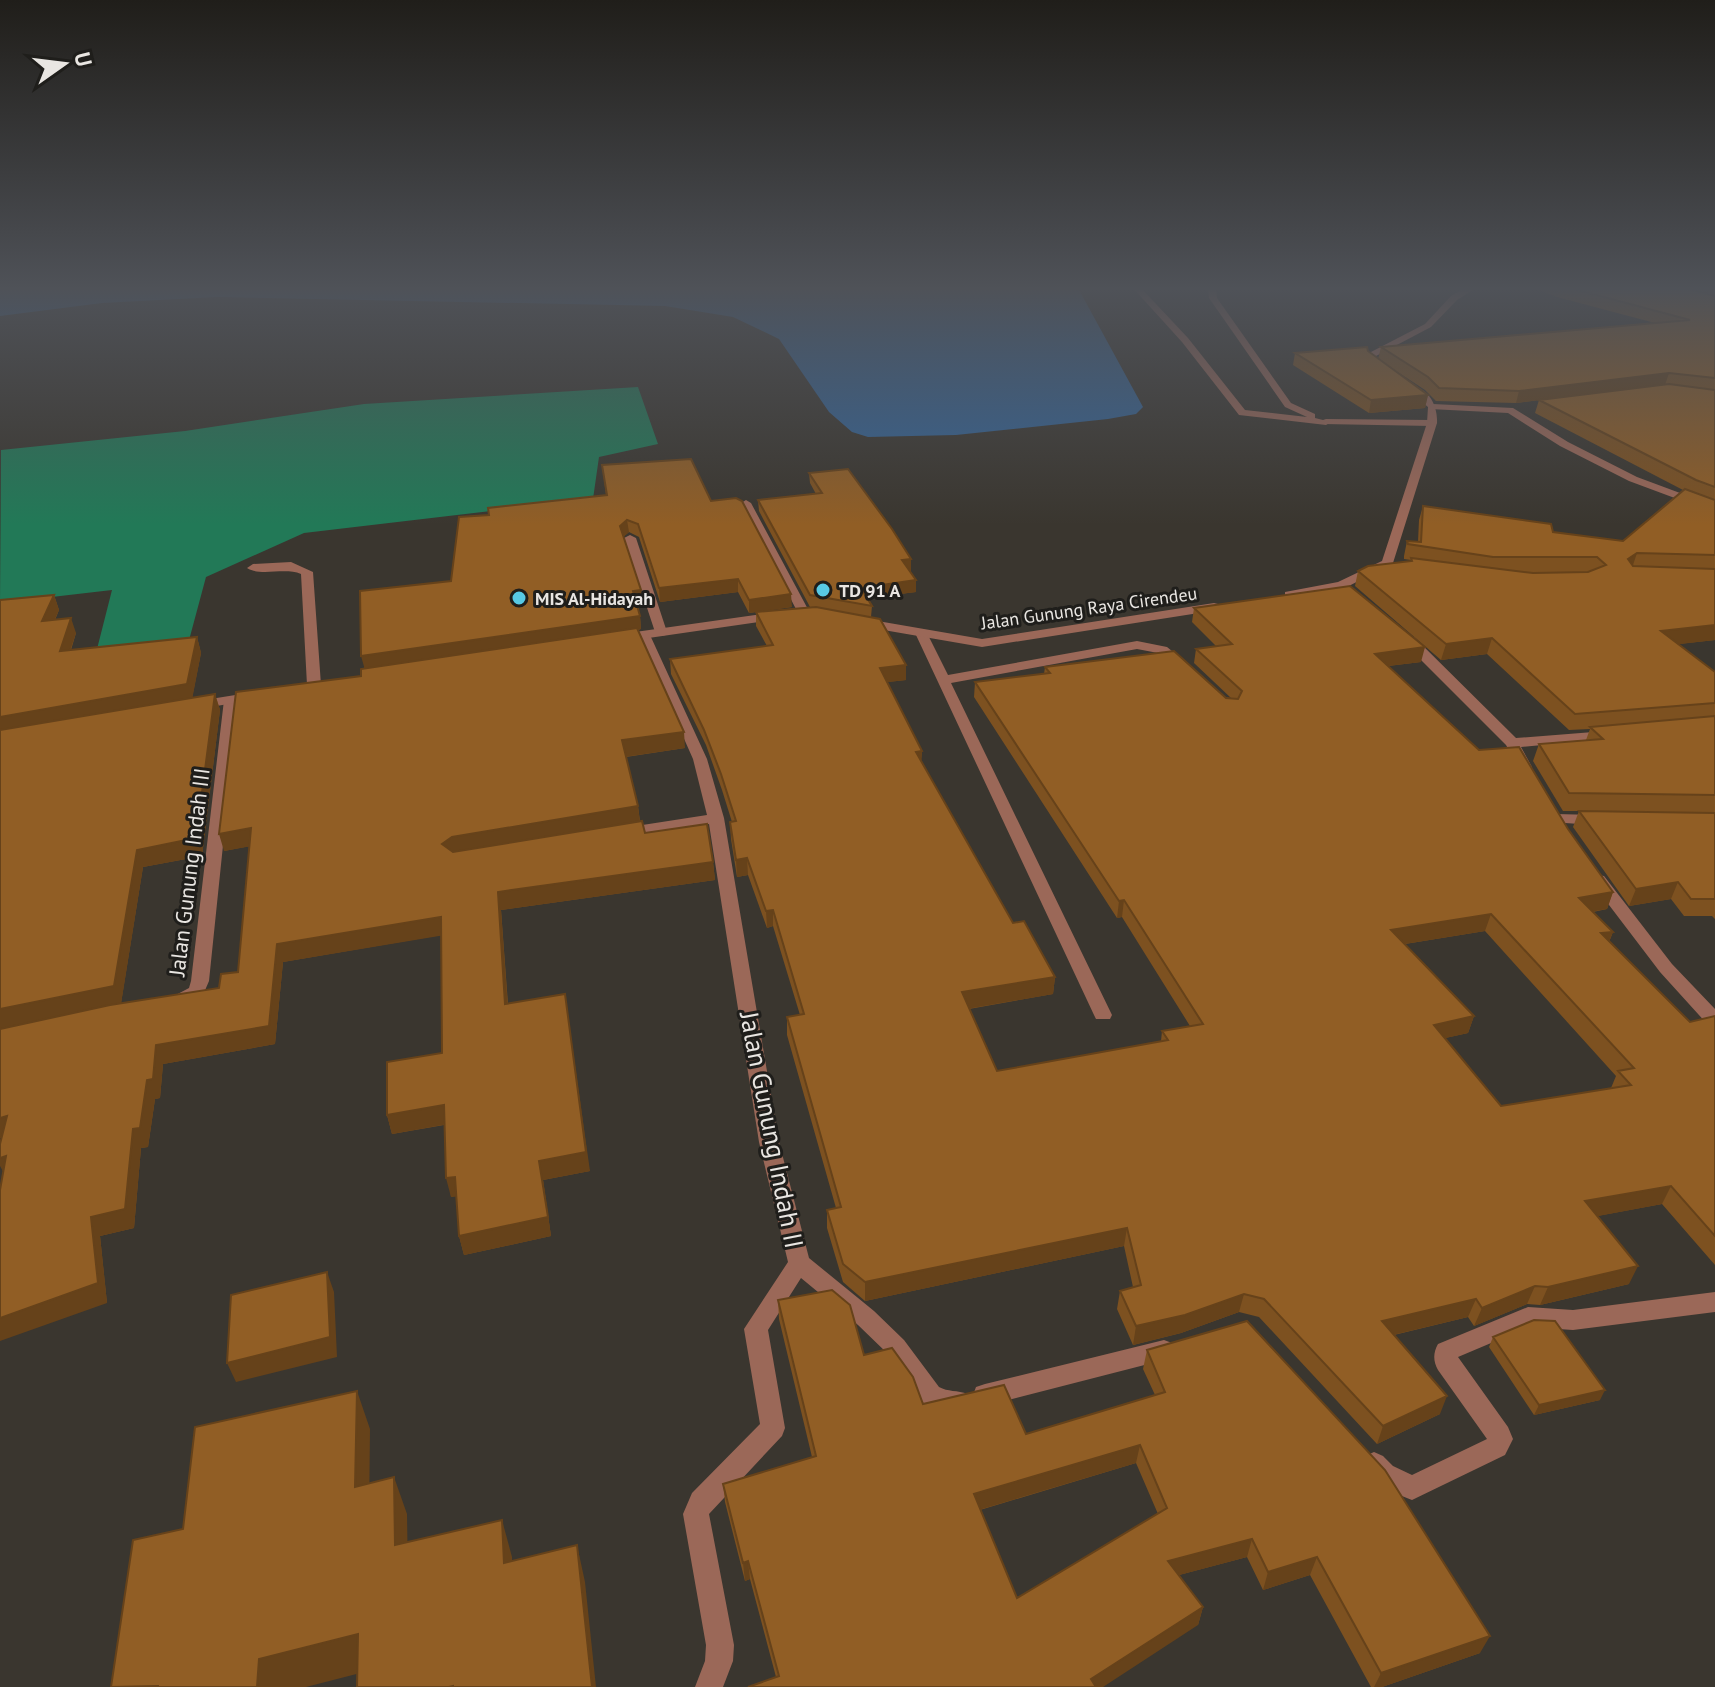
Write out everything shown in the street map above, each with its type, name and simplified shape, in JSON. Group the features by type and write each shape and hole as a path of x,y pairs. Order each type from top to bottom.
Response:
{"street":[{"path":"1206,367 1242,413 1326,422 1432,423"},
{"path":"1261,367 1288,405 1326,422"},
{"path":"1274,597 1347,590 1387,563 1432,423 1433,407 1427,399 1379,367"},
{"path":"1433,407 1524,408"},
{"path":"1510,410 1564,444 1633,479 1715,510"},
{"path":"613,640 811,613 746,503"},
{"name":"Jalan Gunung Indah II","path":"630,538 652,634 700,759 716,818 769,1142 799,1263 756,1329 773,1428 701,1502 696,1514 720,1645 719,1661 709,1687"},
{"path":"1387,563 1403,566"},
{"path":"253,568 291,566 307,572 307,686 329,683"},
{"name":"Jalan Gunung Raya Cirendeu","path":"855,621 966,642 1007,642 1227,605"},
{"path":"1402,634 1512,743 1534,781"},
{"path":"922,635 1103,1015"},
{"path":"944,680 1137,645 1170,653 1190,672"},
{"path":"185,708 273,692"},
{"name":"Jalan Gunung Indah III","path":"156,1006 185,1000 197,991 200,981 231,700"},
{"path":"1512,743 1617,734"},
{"path":"603,837 716,818"},
{"path":"1557,819 1616,820"},
{"path":"1590,869 1666,968 1715,1020"},
{"path":"799,1263 866,1318 896,1347 930,1395 945,1403 1182,1346"},
{"path":"1363,1452 1384,1475 1412,1488 1496,1447 1499,1435 1444,1358 1446,1351 1528,1317 1573,1320 1715,1302"}],"green space":[{"path":"638,387 658,444 599,457 593,499 304,533 206,577 188,644 96,653 112,590 0,603 1,450 185,431 364,404"}],"water":[{"path":"798,367 1121,367 1143,407 1136,414 1108,419 956,435 868,437 852,432 829,412"}],"building":[{"path":"1317,367 1389,367 1428,395 1371,400"},
{"path":"1412,367 1715,367 1715,378 1669,373 1519,391 1439,388"},
{"path":"1669,384 1715,390 1715,487 1539,400"},
{"path":"691,459 711,501 736,498 742,501 791,594 749,600 738,579 659,588 638,524 627,520 620,526 641,590 633,591 640,616 361,656 360,591 451,581 459,517 489,515 488,508 607,495 602,465"},
{"path":"848,469 911,559 902,560 916,580 861,588 872,606 810,595 758,500 822,493 809,473"},
{"path":"1685,489 1715,500 1715,555 1637,553 1628,559 1633,566 1715,569 1715,625 1661,631 1715,672 1715,703 1575,714 1492,638 1446,644 1358,571 1368,566 1412,561 1411,558 1533,573 1588,572 1606,565 1597,557 1493,557 1408,544 1407,541 1421,542 1423,506 1551,524 1553,532 1623,541"},
{"path":"1350,586 1425,647 1375,654 1479,750 1519,747 1568,829 1613,892 1579,898 1613,932 1601,933 1690,1022 1715,1016 1715,1236 1671,1186 1585,1201 1638,1266 1548,1287 1535,1286 1482,1308 1476,1299 1382,1321 1447,1396 1383,1426 1264,1299 1244,1294 1185,1315 1136,1326 1120,1291 1141,1285 1127,1228 865,1282 843,1264 827,1210 841,1207 787,1017 804,1014 773,910 766,911 747,858 736,860 730,822 736,821 721,774 670,659 773,645 756,612 816,607 880,619 906,665 880,668 922,751 916,752 1013,923 1024,921 1055,977 962,992 997,1071 1168,1040 1162,1031 1203,1024 1124,900 1119,901 975,682 1050,673 1045,667 1174,651 1226,698 1238,699 1242,691 1196,649 1232,644 1194,608","holes":["1491,914 1634,1068 1618,1071 1631,1085 1501,1106 1434,1025 1474,1016 1391,930"]},
{"path":"54,595 42,621 71,618 60,651 197,637 187,684 0,717 0,600"},
{"path":"637,628 684,732 622,740 638,806 452,837 442,844 453,852 642,821 645,833 707,824 713,862 498,892 505,1004 565,994 586,1152 539,1161 548,1217 459,1236 455,1177 446,1178 444,1105 387,1115 387,1062 442,1053 441,917 277,944 269,1026 156,1045 153,1079 147,1080 140,1128 133,1129 125,1209 91,1217 98,1283 0,1318 0,1190 6,1156 0,1158 0,1144 7,1116 0,1118 0,1029 110,1005 219,988 221,974 238,972 251,828 219,834 236,692 361,676 361,669"},
{"path":"215,694 196,838 137,850 114,986 0,1009 0,730"},
{"path":"1715,716 1715,795 1569,793 1539,744 1603,739 1590,727"},
{"path":"1579,811 1715,813 1715,899 1691,899 1678,882 1636,889"},
{"path":"327,1272 330,1337 227,1363 231,1295"},
{"path":"832,1290 850,1305 864,1355 892,1348 913,1377 923,1404 1004,1385 1026,1434 1165,1392 1147,1350 1247,1321 1385,1470 1490,1636 1381,1673 1317,1557 1268,1572 1252,1539 1168,1561 1203,1607 1091,1679 1096,1687 748,1687 779,1676 748,1561 743,1563 723,1484 816,1456 778,1300","holes":["1140,1445 1167,1508 1017,1598 974,1494"]},
{"path":"1534,1320 1555,1321 1605,1390 1539,1405 1493,1337"},
{"path":"357,1391 355,1487 394,1477 395,1545 502,1520 504,1563 577,1545 592,1687 357,1687 358,1634 259,1659 257,1687 111,1687 133,1540 183,1529 195,1427"}],"place":[{"name":"TD 91 A","path":"823,590"},
{"name":"MIS Al-Hidayah","path":"519,598"}]}
